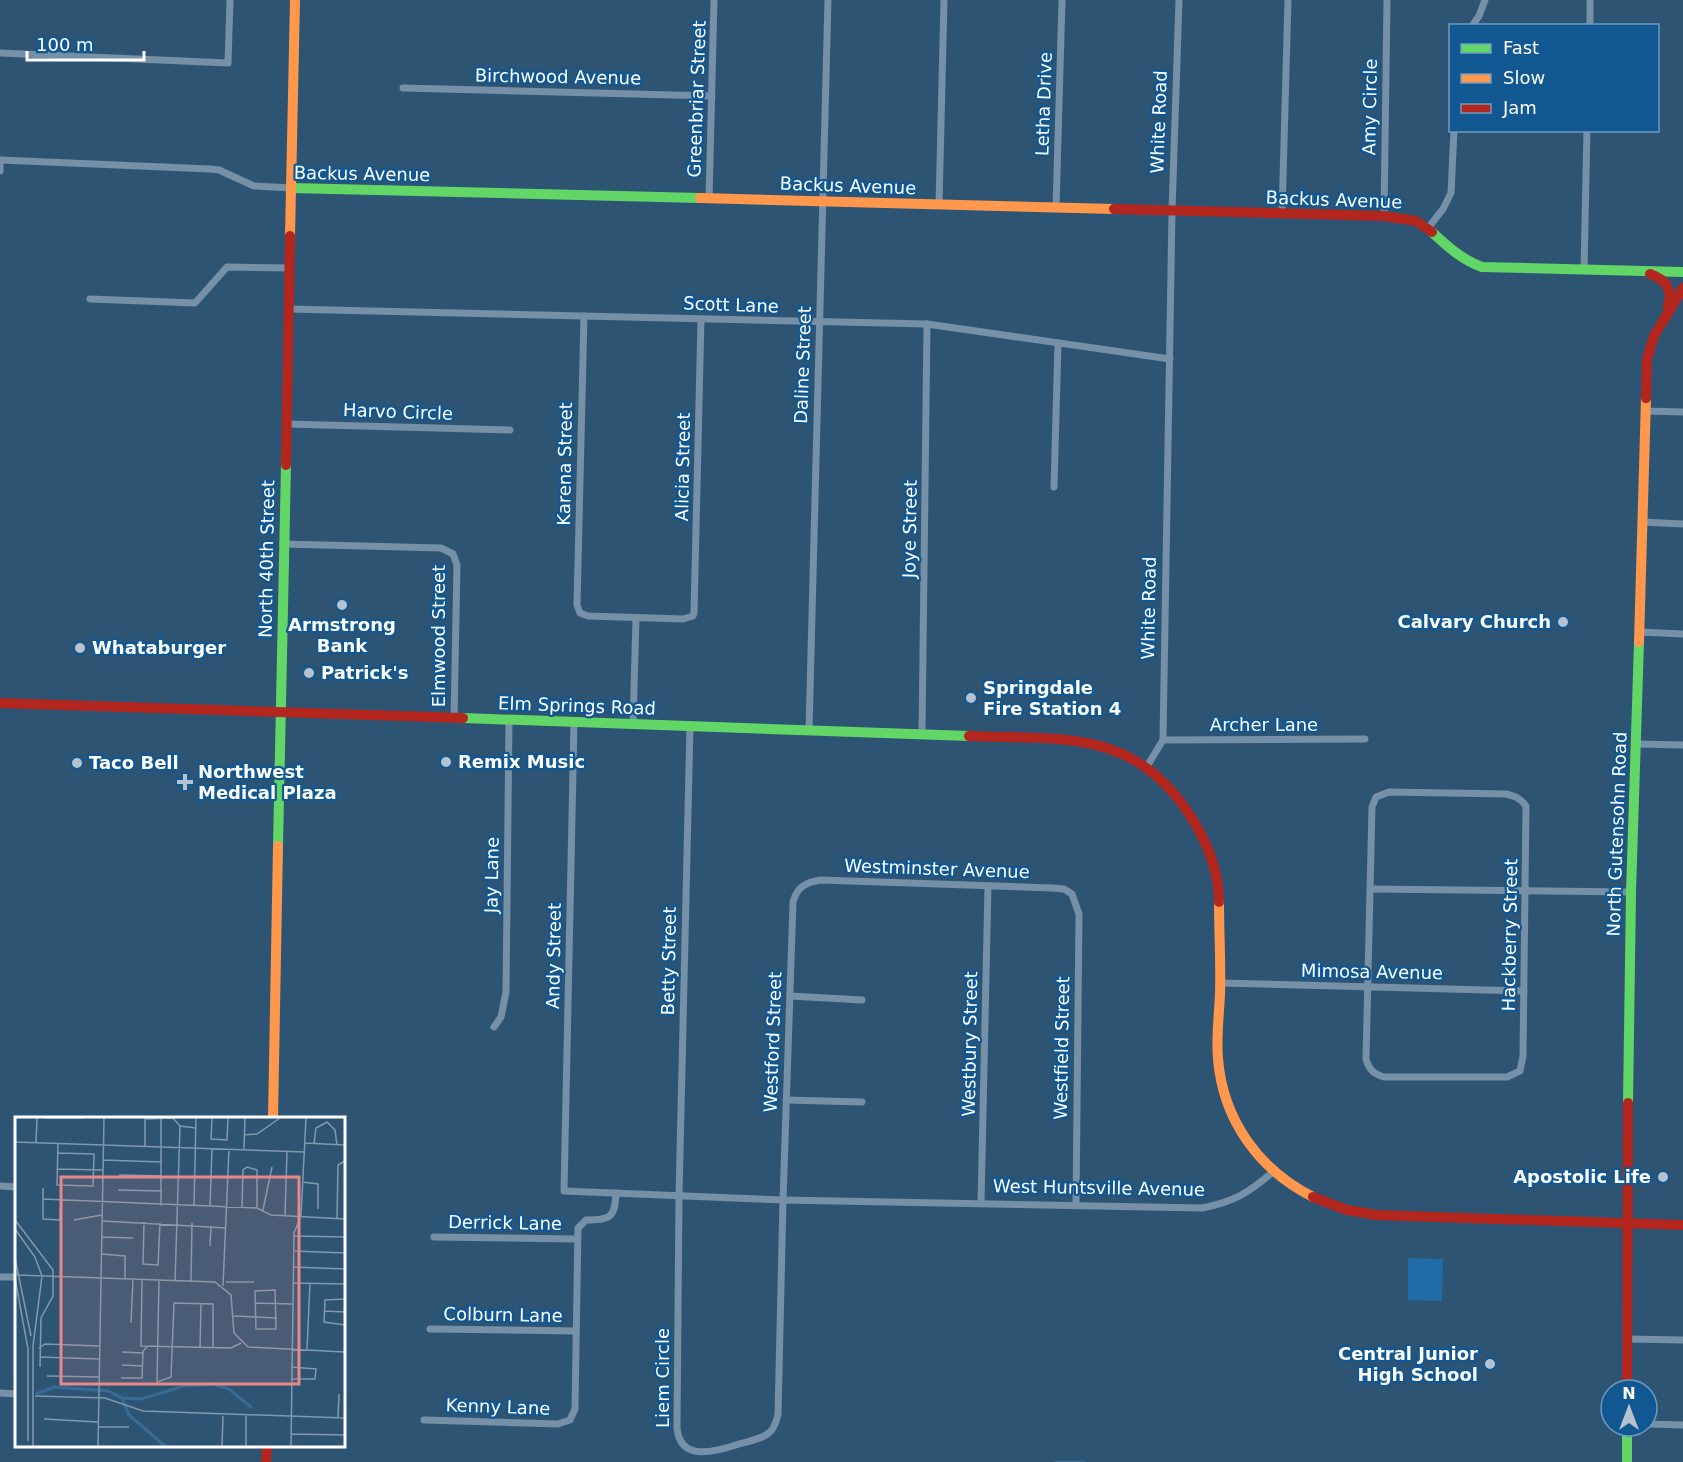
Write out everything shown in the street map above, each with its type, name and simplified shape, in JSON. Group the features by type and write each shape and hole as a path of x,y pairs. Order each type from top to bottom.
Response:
{"street":[{"path":"0,53 228,63 230,0"},
{"name":"North 40th Street","path":"273,1117 295,0"},
{"name":"Greenbriar Street","path":"709,199 714,0"},
{"name":"Daline Street","path":"809,730 828,0"},
{"path":"939,205 944,0"},
{"name":"Letha Drive","path":"1056,208 1062,0"},
{"name":"White Road","path":"1163,740 1172,211 1179,0"},
{"path":"1282,214 1288,0"},
{"name":"Amy Circle","path":"1384,216 1387,0"},
{"path":"1473,24 1485,0"},
{"path":"1590,0 1590,24"},
{"name":"Birchwood Avenue","path":"404,88 712,96"},
{"path":"1428,228 1443,209 1451,193 1454,132"},
{"path":"1584,270 1587,132"},
{"path":"0,160 0,171"},
{"name":"Backus Avenue","path":"0,160 210,169 219,170 254,186 291,188 1384,216 1416,221 1428,228 1455,254 1482,267 1683,272"},
{"path":"90,299 195,303 227,267 289,268"},
{"path":"1633,271 1655,275 1668,285 1671,297 1664,318"},
{"name":"North Gutensohn Road","path":"1627,1378 1631,892 1647,359 1654,336 1683,288"},
{"name":"Scott Lane","path":"288,309 927,324 1170,359"},
{"name":"Karena Street","path":"584,316 577,605 580,613 588,616 636,618"},
{"name":"Alicia Street","path":"636,618 683,619 693,616 695,609 701,319"},
{"name":"Joye Street","path":"922,733 927,324"},
{"path":"1054,487 1058,344"},
{"path":"1645,411 1683,412"},
{"name":"Harvo Circle","path":"286,424 510,430"},
{"path":"1642,522 1683,524"},
{"name":"Elmwood Street","path":"283,544 441,548 453,554 457,565 454,719"},
{"path":"633,724 636,618"},
{"path":"1639,632 1683,634"},
{"name":"Elm Springs Road","path":"0,703 281,714 922,733 1087,742 1114,749 1132,757 1146,768"},
{"name":"Jay Lane","path":"494,1027 501,1017 506,992 509,721"},
{"name":"Andy Street","path":"564,1191 574,723"},
{"name":"Betty Street","path":"679,1196 690,726"},
{"path":"1163,740 1146,768 1167,785 1185,806 1198,828 1214,866 1219,885 1219,1067 1225,1099 1238,1130 1254,1151 1274,1171 1294,1187 1322,1202 1352,1212 1391,1216 1683,1225"},
{"name":"Archer Lane","path":"1163,740 1365,740"},
{"path":"1636,744 1683,745"},
{"name":"Hackberry Street","path":"1368,988 1366,1059 1372,1071 1384,1077 1507,1077 1520,1071 1523,1056 1526,806 1522,800 1506,794 1389,792 1376,797 1372,807 1370,889"},
{"name":"Westminster Avenue","path":"800,887 809,882 821,880 1053,888 1064,889 1072,894"},
{"name":"Westbury Street","path":"981,1203 988,886"},
{"name":"Westford Street","path":"783,1200 793,902 800,887"},
{"path":"1368,988 1370,889 1631,892"},
{"name":"Westfield Street","path":"1072,894 1079,914 1076,1204"},
{"name":"Mimosa Avenue","path":"1220,983 1524,991"},
{"path":"790,996 862,1000"},
{"path":"786,1100 862,1102"},
{"name":"West Huntsville Avenue","path":"564,1191 783,1200 1202,1208 1220,1205 1253,1190 1274,1171"},
{"path":"0,1186 15,1187"},
{"path":"575,1331 578,1228 586,1220 602,1220 612,1215 615,1210 616,1193"},
{"name":"Liem Circle","path":"679,1196 677,1434 682,1446 704,1456 765,1436 774,1428 776,1422 783,1200"},
{"name":"Derrick Lane","path":"434,1237 577,1239"},
{"name":"Colburn Lane","path":"430,1329 575,1331"},
{"name":"Kenny Lane","path":"424,1420 558,1424 570,1420 575,1409 575,1331"},
{"path":"1627,1339 1683,1340"},
{"path":"0,1393 15,1394"},
{"path":"1659,1424 1683,1425"},
{"path":"1627,1438 1627,1462"},
{"path":"266,1462 267,1447"}],"shaded area":[{"path":"1408,1258 1443,1259 1442,1301 1408,1300"}],"waterway":[{"path":"1055,1462 1085,1462"}],"traffic: fast":[{"path":"291,188 700,198"},
{"path":"1432,232 1449,248 1482,267 1683,272"},
{"path":"278,846 286,465"},
{"path":"1628,1103 1631,892 1639,642"},
{"path":"463,718 969,736"},
{"path":"1627,1438 1627,1462"}],"traffic: slow":[{"path":"290,236 295,0"},
{"path":"700,198 1114,209"},
{"path":"1639,642 1646,398"},
{"path":"273,1117 278,846"},
{"path":"1219,902 1220,983 1217,1051 1221,1081 1227,1102 1247,1141 1261,1158 1276,1173 1313,1197"}],"traffic: jam":[{"path":"1114,209 1384,216 1416,221 1432,232"},
{"path":"286,465 290,236"},
{"path":"1650,274 1661,279 1667,286 1670,296 1668,307"},
{"path":"1646,398 1647,359 1654,336 1683,288"},
{"path":"0,703 463,718"},
{"path":"969,736 1034,738 1093,744 1120,753 1145,767 1169,788 1197,827 1214,869 1219,902"},
{"path":"1627,1378 1628,1103"},
{"path":"1313,1197 1347,1210 1376,1215 1683,1225"},
{"path":"266,1462 267,1447"}],"place":[{"name":"Armstrong Bank","path":"342,605"},
{"name":"Calvary Church","path":"1563,622"},
{"name":"Whataburger","path":"80,648"},
{"name":"Patrick's","path":"309,673"},
{"name":"Springdale Fire Station 4","path":"971,698"},
{"name":"Remix Music","path":"446,762"},
{"name":"Taco Bell","path":"77,763"},
{"name":"Northwest Medical Plaza","path":"185,782"},
{"name":"Apostolic Life","path":"1663,1177"},
{"name":"Central Junior High School","path":"1490,1364"}]}
